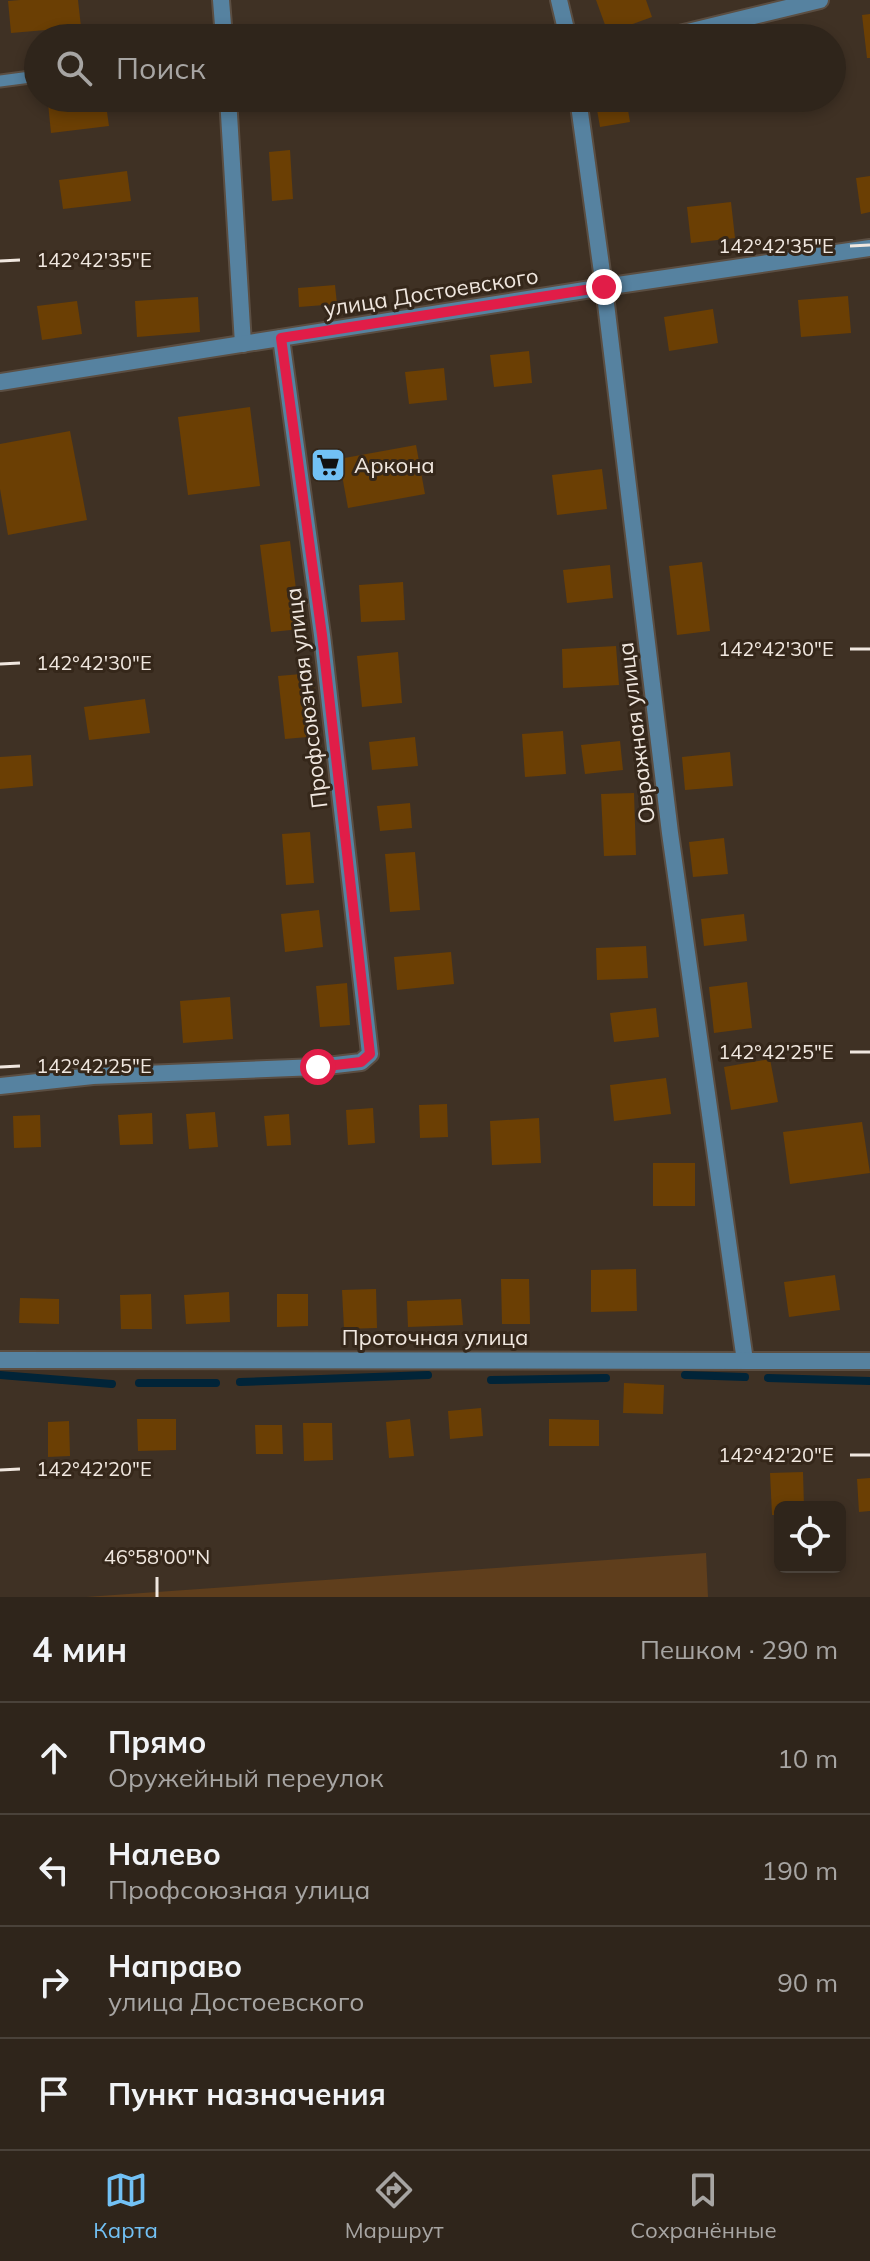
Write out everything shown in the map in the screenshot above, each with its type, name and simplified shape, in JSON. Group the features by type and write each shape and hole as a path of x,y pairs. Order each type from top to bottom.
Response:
{"street":[{"path":"221,0 223,24"},
{"path":"559,0 565,24"},
{"path":"721,24 820,0"},
{"path":"229,112 243,344"},
{"name":"Овражная улица","path":"580,112 670,833 745,1361"},
{"name":"улица Достоевского","path":"0,382 870,248"},
{"name":"Профсоюзная улица","path":"0,1086 93,1076 318,1067 361,1062 370,1054 322,635 281,338"},
{"name":"Проточная улица","path":"0,1360 870,1361"}],"lane":[{"path":"0,81 24,78"}],"shaded area":[{"path":"706,1553 708,1597 86,1597"}],"building":[{"path":"78,0 81,24 24,24 24,32 11,33 8,1"},
{"path":"596,0 646,0 652,17 633,24 605,24"},
{"path":"870,14 870,58 867,58 862,15"},
{"path":"49,112 107,112 109,126 51,133"},
{"path":"597,112 628,112 630,122 600,127"},
{"path":"290,150 293,199 272,201 269,152"},
{"path":"127,171 131,201 63,209 59,180"},
{"path":"870,176 870,212 861,214 856,178"},
{"path":"731,202 735,238 691,243 687,207"},
{"path":"335,285 337,304 299,307 298,288"},
{"path":"848,296 851,333 801,337 798,300"},
{"path":"198,297 200,332 137,337 135,301"},
{"path":"77,301 82,334 42,340 37,306"},
{"path":"713,309 718,343 669,351 664,317"},
{"path":"529,351 532,383 494,387 490,355"},
{"path":"444,368 447,400 409,404 405,372"},
{"path":"250,407 260,486 188,495 178,417"},
{"path":"70,431 87,520 8,535 0,489 0,444"},
{"path":"416,445 425,494 348,508 339,459"},
{"path":"602,469 607,509 557,515 552,475"},
{"path":"290,541 301,629 271,632 260,545"},
{"path":"702,562 710,631 677,635 669,566"},
{"path":"610,565 613,598 567,603 563,570"},
{"path":"403,582 405,620 361,622 359,585"},
{"path":"616,646 619,685 563,688 562,649"},
{"path":"398,652 402,703 362,707 357,656"},
{"path":"313,673 319,736 285,739 278,676"},
{"path":"145,699 150,733 89,740 84,707"},
{"path":"563,731 566,774 525,777 522,734"},
{"path":"415,737 418,766 372,770 369,742"},
{"path":"620,741 623,770 585,774 581,745"},
{"path":"730,752 733,786 685,790 682,757"},
{"path":"31,755 33,786 0,789 0,757"},
{"path":"634,793 636,855 604,856 601,794"},
{"path":"410,803 412,828 380,831 377,806"},
{"path":"310,832 314,883 286,885 282,834"},
{"path":"724,838 728,874 693,877 689,842"},
{"path":"415,852 420,910 390,912 385,854"},
{"path":"319,910 323,947 285,952 281,914"},
{"path":"744,914 747,941 704,946 701,919"},
{"path":"646,946 648,978 597,980 596,948"},
{"path":"451,952 454,984 397,990 394,957"},
{"path":"747,982 752,1028 714,1033 709,987"},
{"path":"347,983 350,1025 320,1027 316,986"},
{"path":"230,997 233,1039 183,1043 180,1001"},
{"path":"656,1008 659,1037 614,1042 610,1013"},
{"path":"770,1059 778,1102 731,1110 724,1067"},
{"path":"666,1078 671,1114 614,1121 610,1085"},
{"path":"447,1104 448,1137 420,1138 419,1105"},
{"path":"373,1108 375,1143 348,1145 346,1110"},
{"path":"215,1112 218,1147 189,1149 186,1114"},
{"path":"152,1113 153,1144 120,1145 118,1115"},
{"path":"289,1114 291,1145 267,1146 264,1116"},
{"path":"40,1115 41,1147 14,1148 13,1116"},
{"path":"539,1118 541,1163 492,1165 490,1121"},
{"path":"862,1122 870,1173 790,1184 783,1132"},
{"path":"653,1163 695,1163 695,1206 653,1206"},
{"path":"636,1269 637,1311 591,1312 591,1270"},
{"path":"835,1275 840,1310 789,1317 784,1282"},
{"path":"501,1279 529,1279 530,1324 502,1324"},
{"path":"376,1289 377,1328 344,1329 342,1290"},
{"path":"229,1292 230,1322 186,1324 184,1295"},
{"path":"151,1294 152,1329 121,1329 120,1295"},
{"path":"277,1294 308,1294 308,1326 277,1327"},
{"path":"20,1298 59,1299 59,1324 19,1323"},
{"path":"461,1299 463,1325 408,1327 407,1301"},
{"path":"624,1383 664,1385 663,1414 623,1413"},
{"path":"481,1408 483,1436 450,1439 448,1411"},
{"path":"137,1419 176,1419 176,1450 138,1451"},
{"path":"410,1419 414,1456 389,1458 386,1422"},
{"path":"549,1419 599,1420 599,1446 549,1446"},
{"path":"69,1421 70,1456 48,1457 48,1422"},
{"path":"303,1423 332,1423 333,1460 304,1461"},
{"path":"255,1425 282,1425 283,1454 256,1454"},
{"path":"803,1472 804,1501 774,1501 772,1515 770,1473"},
{"path":"870,1478 870,1511 859,1512 857,1479"}],"waterway":[{"path":"0,1375 112,1384"},
{"path":"240,1382 428,1375"},
{"path":"685,1375 745,1377"},
{"path":"491,1380 606,1378"},
{"path":"768,1378 870,1381"},
{"path":"139,1383 216,1383"}],"place":[{"name":"Аркона","path":"328,465"}],"route":[{"path":"318,1067 361,1062 370,1054 322,635 281,338 604,287"}]}
